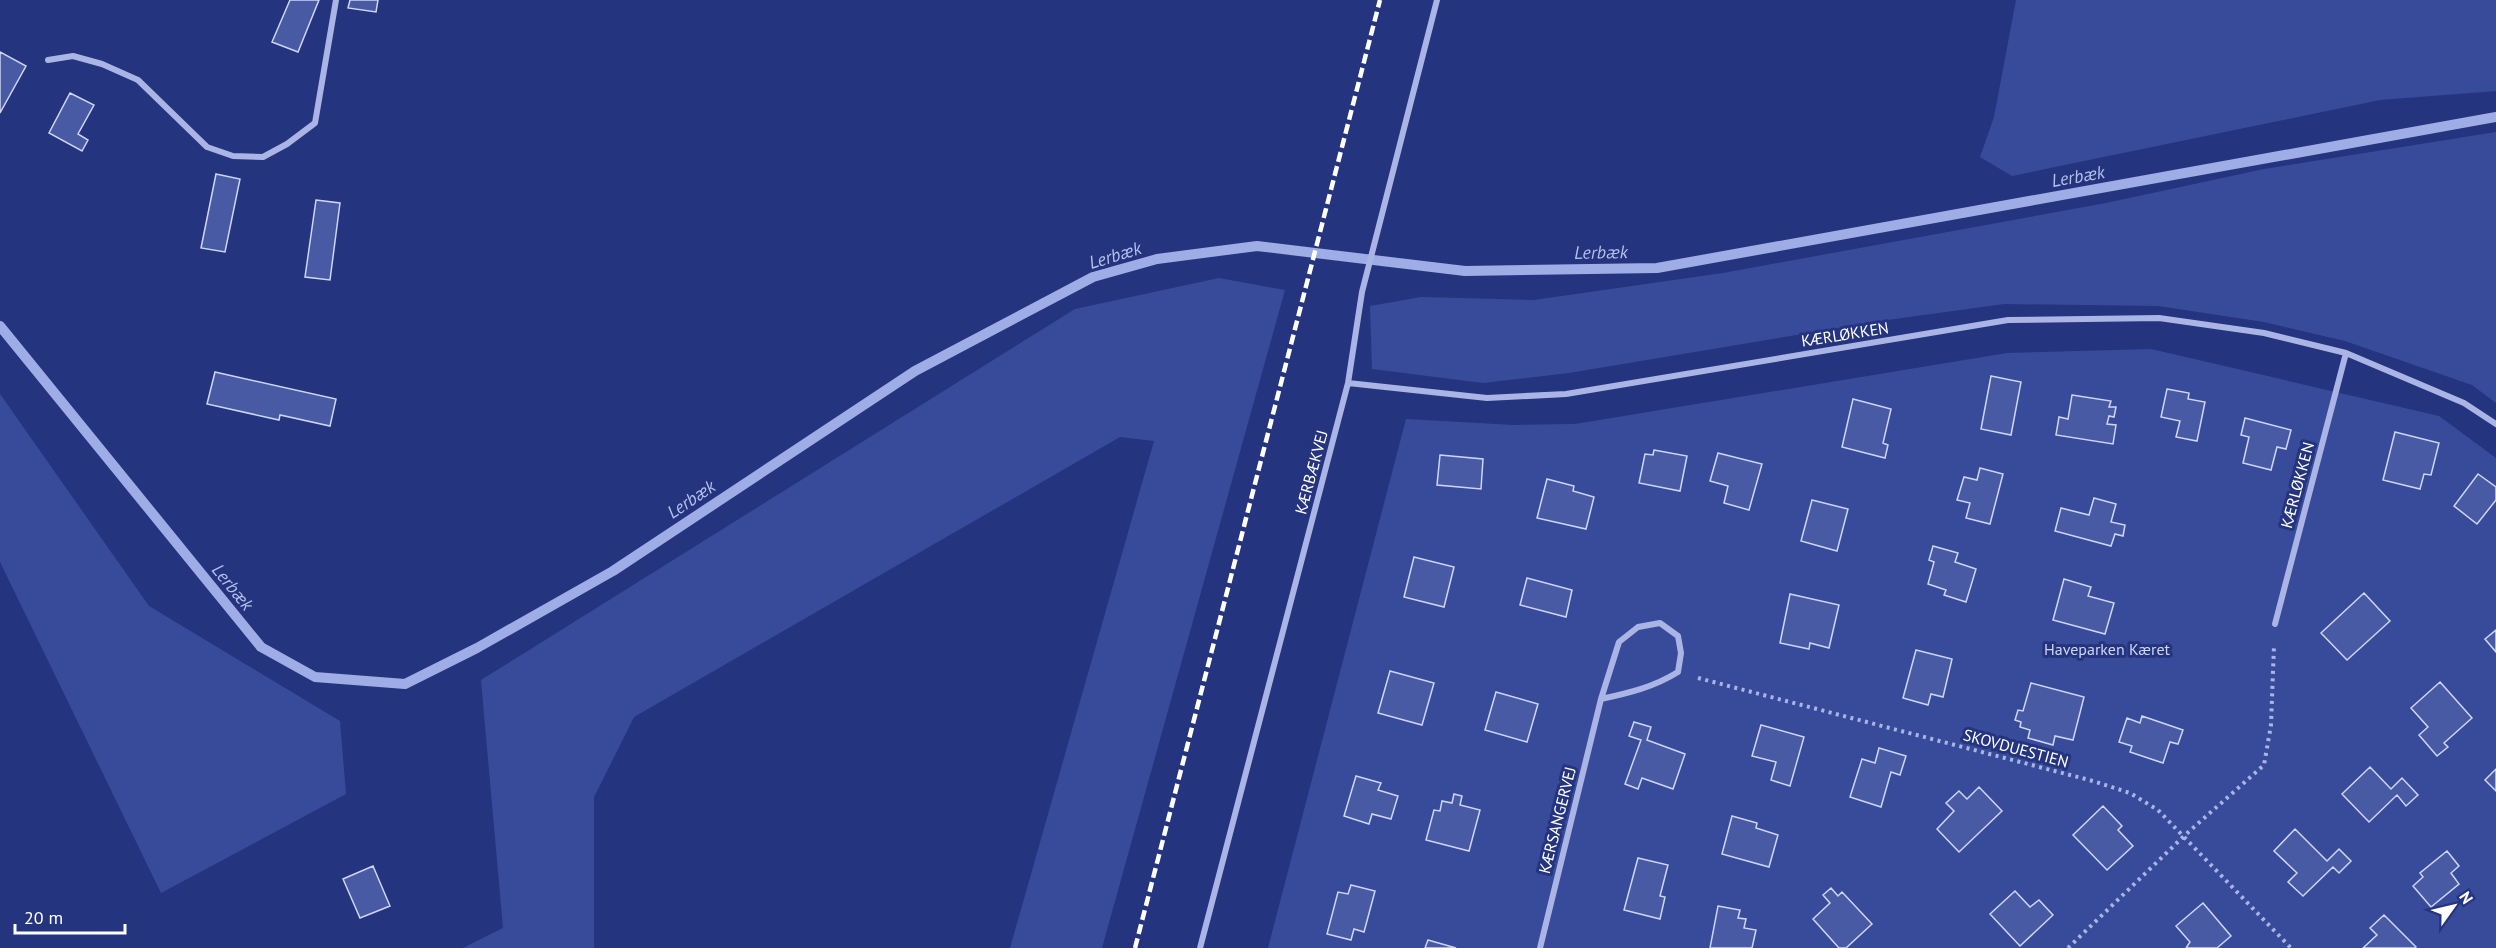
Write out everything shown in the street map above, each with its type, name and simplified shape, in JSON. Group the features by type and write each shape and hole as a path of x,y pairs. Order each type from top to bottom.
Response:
{"street":[{"path":"48,60 73,56 102,64 138,80 207,147 233,156 263,158 315,123 327,65 336,0"},
{"name":"KÆRBÆKVEJ","path":"1200,948 1348,383 1362,292 1437,0"},
{"name":"KÆRLØKKEN","path":"1348,383 1487,398 1566,394 2008,320 2159,318 2264,333 2346,353 2464,403 2496,424"},
{"name":"KÆRLØKKEN","path":"2275,624 2346,353"},
{"name":"KÆRSANGERVEJ","path":"1540,948 1601,699 1619,642 1638,627 1660,623 1678,636 1681,653 1678,672"},
{"path":"1601,699 1633,692 1662,682 1678,672"}],"path":[{"path":"2068,948 2184,836 2264,765 2271,725 2275,624"},
{"name":"SKOVDUESTIEN","path":"1678,672 2093,780 2130,793 2158,810 2290,948"}],"green space":[{"path":"2016,0 2496,0 2496,91 2380,100 2012,176 1980,157 1994,117"},
{"path":"2496,132 2496,403 2472,385 2345,341 2264,322 2158,306 2004,304 1880,321 1569,373 1483,383 1372,369 1370,306 1421,297 1534,300 1723,273 2106,203 2264,169"},
{"path":"1219,278 1285,290 1102,948 1010,948 1154,441 1120,437 634,717 594,797 594,948 463,948 503,928 481,680 1075,309"},
{"name":"Haveparken Kæret","path":"2151,349 2439,416 2496,458 2496,948 1268,948 1406,419 1513,425 1575,424 2007,353"},
{"path":"0,394 149,606 340,721 346,794 161,893 0,562"}],"building":[{"path":"290,0 319,0 298,52 272,42"},
{"path":"350,0 378,0 376,12 348,8"},
{"path":"0,52 26,66 0,113"},
{"path":"70,93 94,105 78,134 88,140 82,151 49,133"},
{"path":"216,174 240,179 225,252 201,248"},
{"path":"316,200 340,203 330,280 305,277"},
{"path":"215,372 336,399 330,426 280,415 279,420 207,404"},
{"path":"1991,376 2021,382 2011,435 1981,429"},
{"path":"2167,389 2189,393 2188,399 2205,402 2197,441 2176,437 2180,421 2161,417"},
{"path":"2072,395 2111,401 2109,407 2116,407 2114,417 2109,416 2107,424 2116,425 2113,444 2056,435 2059,417 2068,419"},
{"path":"1853,399 1891,409 1883,443 1888,445 1885,458 1842,447"},
{"path":"2245,418 2291,430 2286,449 2277,447 2271,470 2243,463 2249,437 2241,435"},
{"path":"2395,432 2439,443 2431,475 2424,474 2420,489 2383,480"},
{"path":"1654,450 1687,456 1680,491 1639,483 1645,454 1653,455"},
{"path":"1718,453 1762,464 1749,510 1724,503 1728,486 1710,481"},
{"path":"1440,455 1483,459 1481,489 1437,485"},
{"path":"1980,468 2003,474 1990,524 1966,518 1970,503 1957,500 1964,477 1977,480"},
{"path":"2478,474 2496,487 2496,500 2477,524 2454,506"},
{"path":"1547,479 1574,486 1573,491 1594,497 1586,529 1537,518"},
{"path":"2094,498 2116,504 2111,522 2125,525 2123,536 2115,534 2111,546 2055,531 2061,508 2089,515"},
{"path":"1812,500 1848,509 1837,551 1801,541"},
{"path":"1933,546 1958,553 1955,562 1976,569 1966,602 1944,595 1946,590 1928,584 1934,562 1929,560"},
{"path":"1414,557 1454,567 1444,607 1404,597"},
{"path":"1527,578 1572,590 1566,617 1520,605"},
{"path":"2064,579 2091,587 2088,596 2114,603 2105,634 2053,620"},
{"path":"2364,593 2390,621 2347,660 2321,633"},
{"path":"1790,594 1839,605 1829,648 1810,643 1809,649 1780,643"},
{"path":"2496,630 2496,652 2485,639"},
{"path":"1916,650 1952,659 1943,697 1931,694 1928,705 1903,698"},
{"path":"1390,671 1434,683 1422,725 1378,713"},
{"path":"2440,682 2472,718 2444,743 2448,747 2437,756 2419,735 2428,727 2411,708"},
{"path":"2031,683 2084,697 2073,740 2055,736 2053,745 2028,738 2030,730 2020,727 2021,722 2015,720 2018,710 2023,711"},
{"path":"1496,692 1538,704 1527,742 1485,730"},
{"path":"2142,716 2183,730 2178,744 2170,742 2163,763 2130,752 2132,746 2119,742 2127,718 2140,723"},
{"path":"1634,722 1651,727 1647,740 1685,754 1673,789 1642,778 1638,789 1625,784 1641,740 1629,736"},
{"path":"1761,725 1804,737 1790,786 1771,780 1776,762 1752,756"},
{"path":"1879,748 1906,756 1900,775 1891,772 1881,807 1850,797 1862,759 1875,763"},
{"path":"2370,767 2391,789 2402,778 2418,795 2406,806 2397,795 2369,822 2342,794"},
{"path":"2496,769 2496,791 2485,780"},
{"path":"1356,776 1381,783 1378,790 1398,796 1391,819 1372,814 1369,824 1344,816"},
{"path":"1979,787 2002,811 1959,852 1937,829 1954,811 1946,803 1959,791 1967,799"},
{"path":"1454,794 1462,796 1460,805 1480,810 1469,851 1426,840 1434,810 1440,811 1442,801 1452,803"},
{"path":"2103,806 2122,826 2118,830 2133,846 2107,870 2073,835"},
{"path":"1732,816 1757,823 1756,828 1778,835 1769,867 1722,854"},
{"path":"2295,829 2327,861 2339,849 2351,861 2339,873 2333,867 2303,896 2288,882 2297,873 2274,851"},
{"path":"2447,851 2459,866 2451,873 2459,884 2431,907 2413,886 2423,877 2420,873"},
{"path":"1638,858 1668,865 1660,896 1665,897 1660,919 1624,910"},
{"path":"373,866 390,906 360,918 343,879"},
{"path":"1351,885 1375,891 1364,932 1354,929 1351,940 1327,934 1338,892 1348,894"},
{"path":"1831,888 1838,896 1842,892 1872,924 1846,948 1839,948 1813,919 1830,903 1823,895"},
{"path":"2015,891 2030,907 2039,900 2053,915 2020,946 1990,914"},
{"path":"2203,903 2231,936 2217,948 2186,948 2190,942 2176,926"},
{"path":"1718,906 1740,910 1738,918 1746,919 1744,928 1756,930 1752,948 1710,948"},
{"path":"2384,915 2415,948 2363,948 2377,935 2370,928"},
{"path":"1428,940 1456,948 1425,948"}],"waterway":[{"name":"Lerbæk","path":"0,326 261,647 315,677 405,684 477,648 613,571 915,371 1093,277 1157,259 1257,246 1465,271 1657,268 2496,117"}],"railway":[{"path":"1135,948 1380,0"}]}
